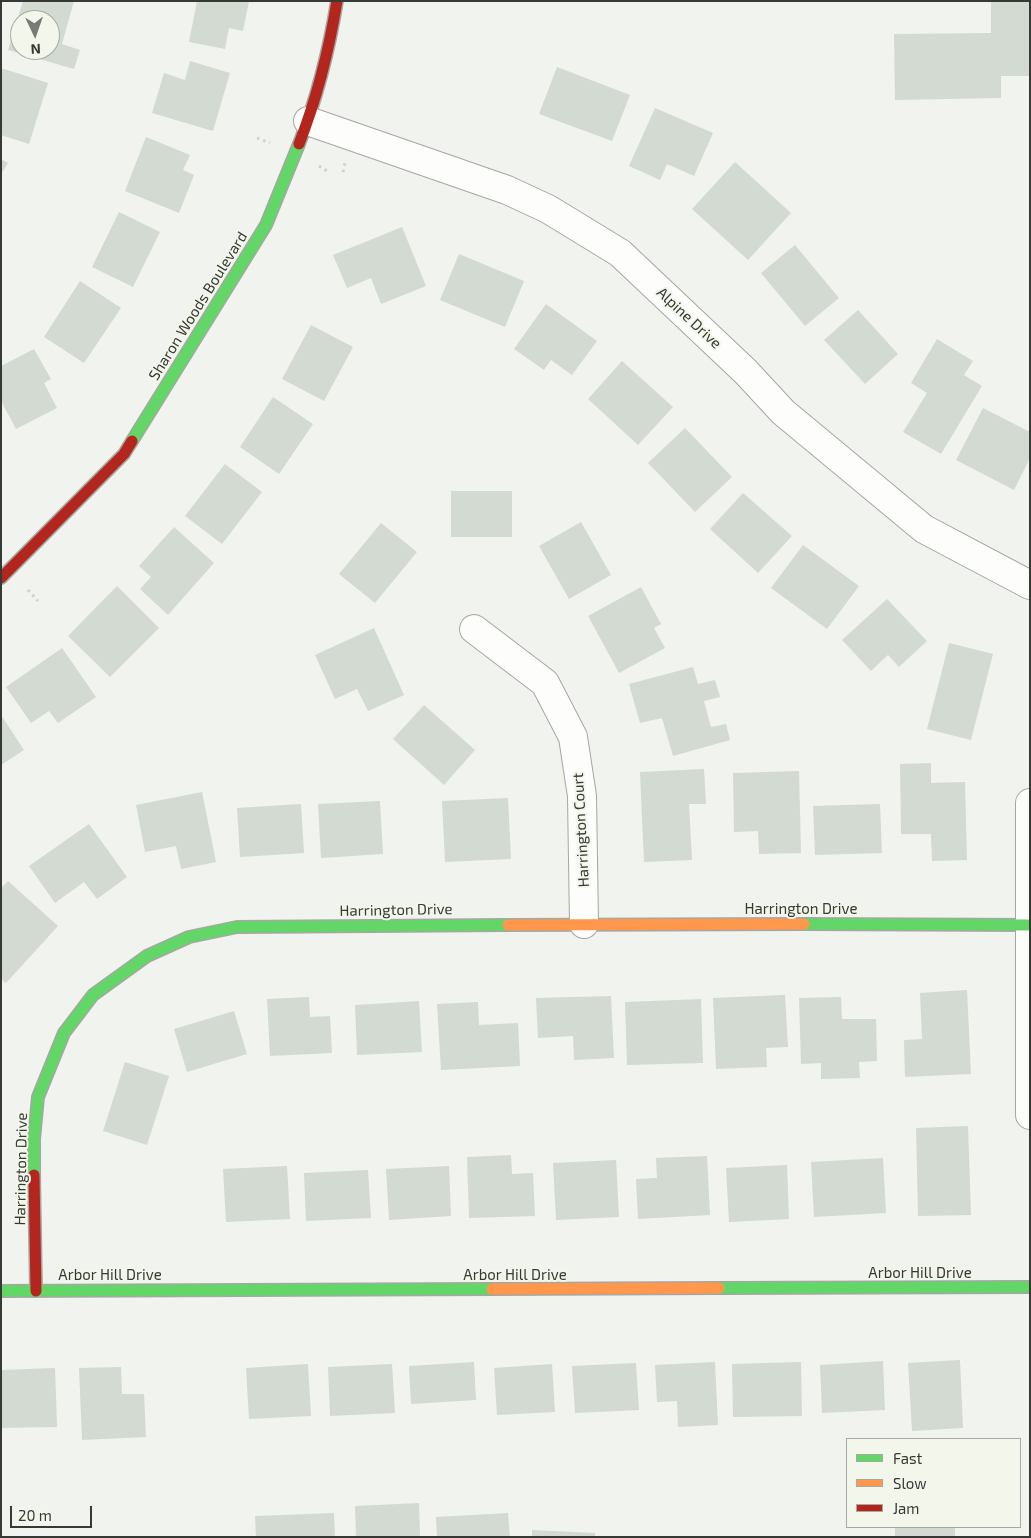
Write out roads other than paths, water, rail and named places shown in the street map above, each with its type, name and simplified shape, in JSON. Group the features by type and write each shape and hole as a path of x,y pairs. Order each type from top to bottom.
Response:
{"street":[{"name":"Sharon Woods Boulevard","path":"1,578 124,454 266,225 308,121 329,48 337,1"},
{"name":"Alpine Drive","path":"308,121 507,190 548,209 620,253 746,372 783,412 924,528 1030,585"},
{"name":"Harrington Court","path":"474,629 545,683 573,736 582,796 584,924"},
{"path":"1030,803 1028,925 1030,1115"},
{"name":"Harrington Drive","path":"36,1290 34,1139 38,1097 64,1033 93,995 110,981 147,956 189,937 237,927 584,924 1028,925"},
{"name":"Arbor Hill Drive","path":"1,1291 1030,1287"}]}
